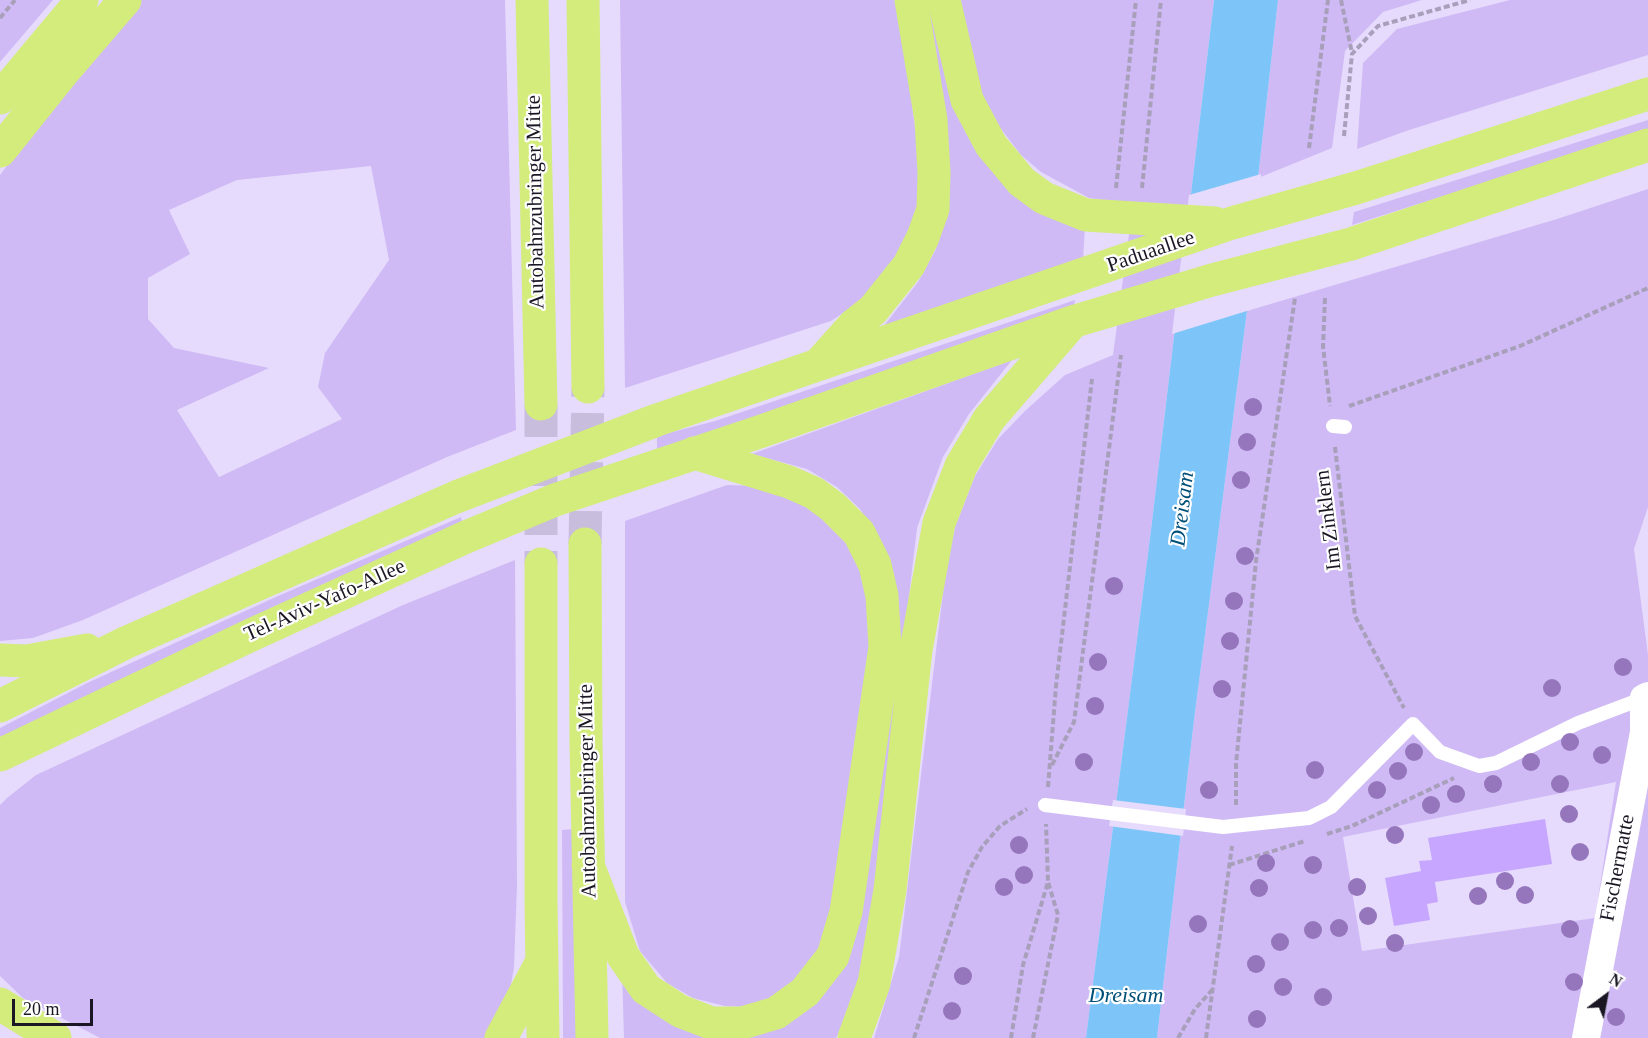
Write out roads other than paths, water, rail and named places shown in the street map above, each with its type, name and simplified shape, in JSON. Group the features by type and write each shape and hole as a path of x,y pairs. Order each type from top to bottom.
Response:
{"highway":[{"path":"0,98 82,0"},
{"path":"0,151 125,0"},
{"name":"Autobahnzubringer Mitte","path":"532,0 541,404"},
{"path":"583,0 588,387"},
{"path":"816,367 854,325 873,310 909,265 923,237 933,209 934,173 931,120 911,0"},
{"path":"944,0 967,100 991,145 1022,182 1044,198 1086,215 1232,224"},
{"name":"Paduaallee","path":"657,420 1232,224 1356,188 1648,94"},
{"name":"Paduaallee","path":"658,466 1072,322 1212,280 1351,244 1648,145"},
{"path":"854,1038 874,983 890,890 916,650 939,523 961,466 989,419 1072,322"},
{"name":"Tel-Aviv-Yafo-Allee","path":"0,706 125,643 456,497 657,420"},
{"path":"588,866 623,956 646,989 680,1011 711,1023 742,1023 776,1013 805,992 832,956 846,912 885,647 882,596 875,565 859,533 833,507 814,493 789,482 694,453"},
{"name":"Tel-Aviv-Yafo-Allee","path":"0,755 249,636 466,537 555,500 658,466"},
{"name":"Autobahnzubringer Mitte","path":"585,544 592,1038"},
{"path":"541,564 543,1038"},
{"path":"0,660 27,661 125,643"},
{"path":"0,782 35,737"},
{"path":"501,1038 543,961"},
{"path":"0,1004 56,1038"}],"street":[{"name":"Fischermatte","path":"1586,1038 1644,732 1646,697"}],"lane":[{"path":"1045,805 1229,827 1309,818 1331,807 1413,724 1440,752 1479,766 1496,763 1578,723 1646,697"}],"water":[{"name":"Dreisam","path":"1214,0 1278,0 1258,178 1247,311 1194,720 1157,1038 1086,1038 1151,530"}],"tunnel":[{"path":"585,544 588,387"},
{"path":"541,404 541,564"}]}
